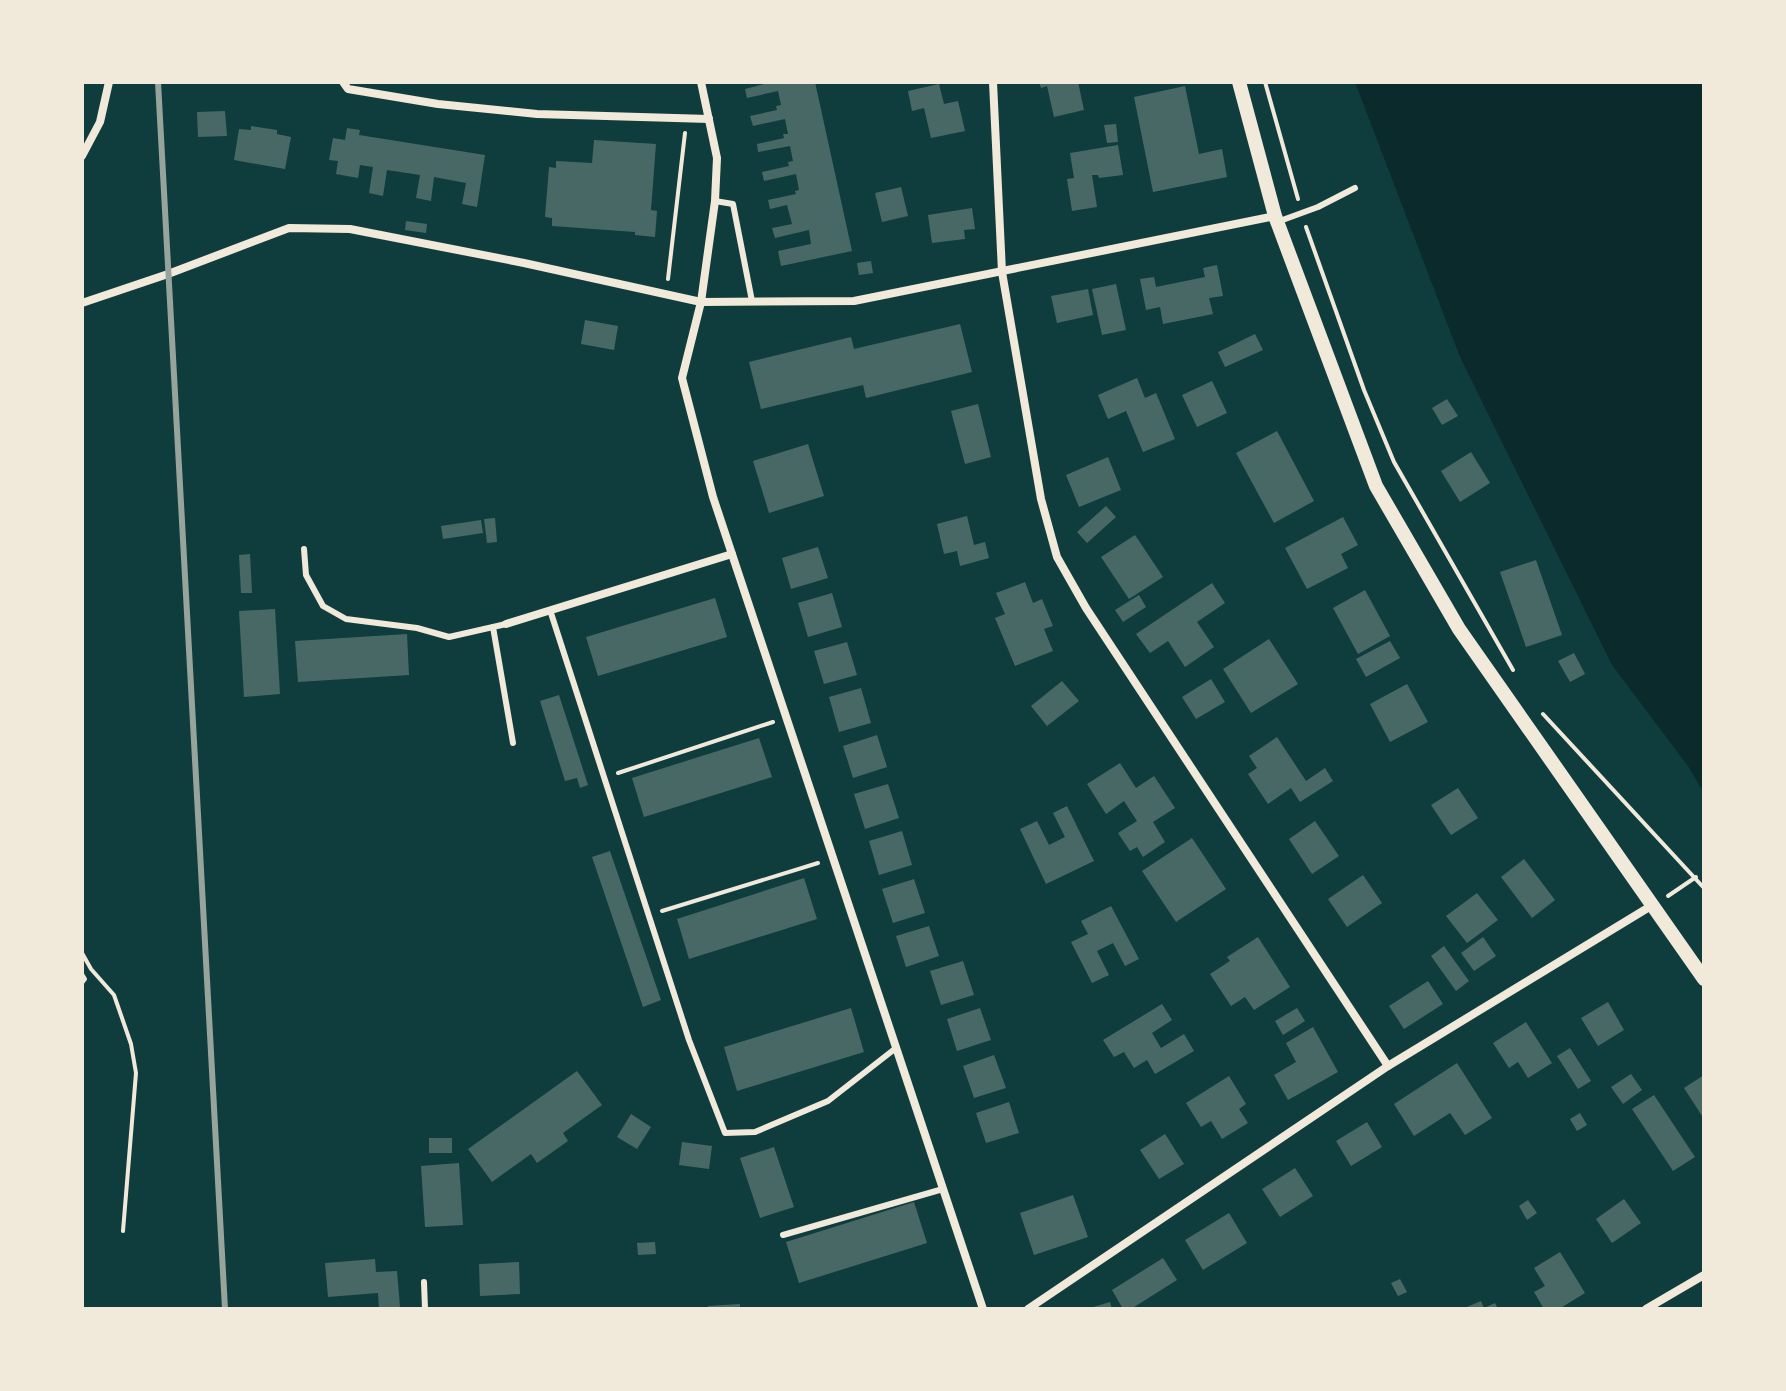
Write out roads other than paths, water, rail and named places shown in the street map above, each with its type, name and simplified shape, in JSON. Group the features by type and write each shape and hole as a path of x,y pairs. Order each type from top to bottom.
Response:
{"street":[{"path":"82,156 100,122 109,82"},
{"path":"701,82 717,158 715,201 701,302 682,378 713,497 983,1309"},
{"path":"993,82 1002,272 1041,499 1057,557 1094,621 1388,1066"},
{"path":"1239,82 1276,219 1376,486 1459,629 1704,979"},
{"path":"346,86 438,104 537,114 709,119"},
{"path":"82,303 289,228 350,229 701,302 854,301 1276,219"},
{"path":"506,624 732,554"},
{"path":"1028,1309 1388,1066 1651,906"},
{"path":"1646,1309 1704,1275"}],"lane":[{"path":"1276,219 1301,213 1355,188"},
{"path":"715,201 733,204 752,301"},
{"path":"304,549 306,575 323,606 346,619 417,628 449,637 506,624"},
{"path":"550,610 689,1040 725,1133 755,1132 828,1101 896,1048"},
{"path":"493,627 513,743"},
{"path":"783,1235 943,1189"},
{"path":"424,1282 425,1309"}],"water":[{"path":"1355,82 1704,82 1704,793 1688,766 1612,665 1460,357"}],"railway":[{"path":"158,82 225,1309"}]}
